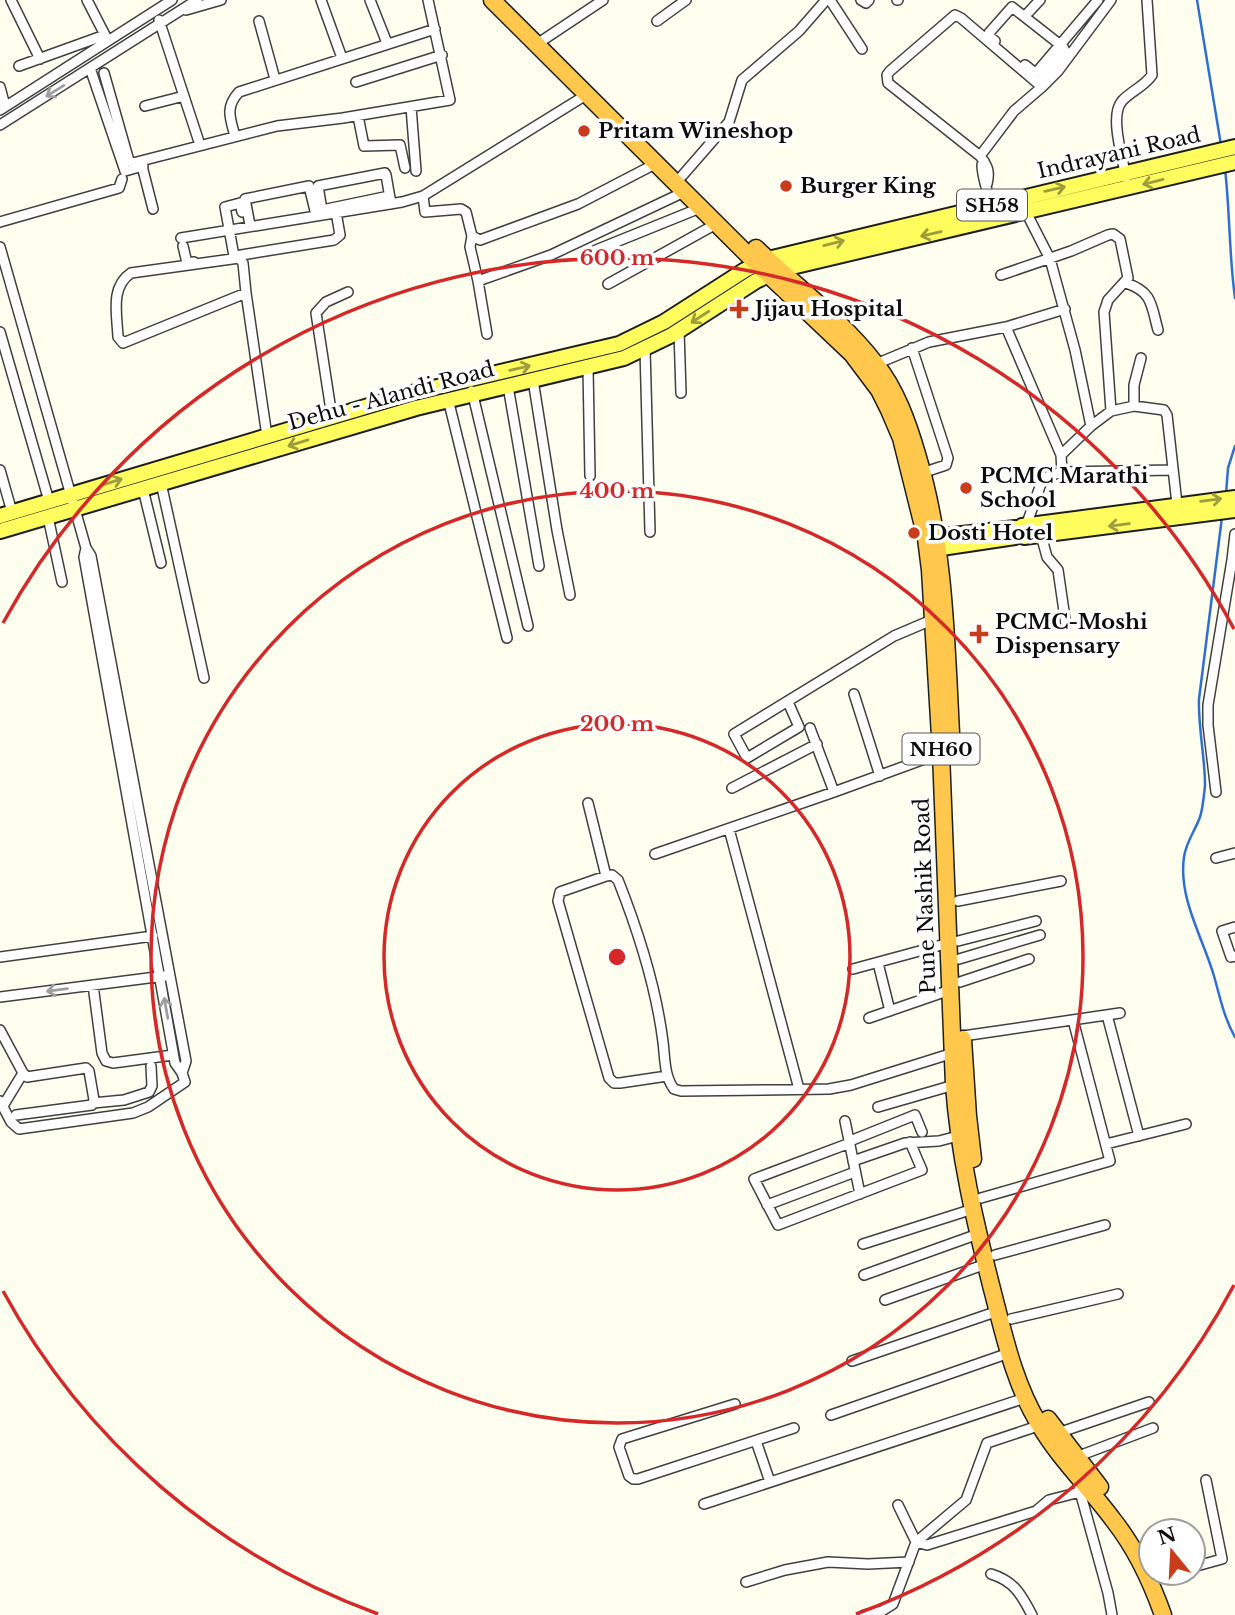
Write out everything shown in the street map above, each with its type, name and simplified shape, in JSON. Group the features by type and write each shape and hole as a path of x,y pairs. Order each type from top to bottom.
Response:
{"highway":[{"name":"Pune Nashik Road","path":"492,0 655,164 683,184 700,208 716,224 855,340 876,364 900,407 922,473 947,647 958,901 954,942 959,958 955,986 962,1036 978,1234 990,1260"},
{"name":"Pune Nashik Road","path":"507,0 683,184 852,354 879,390 901,438 933,543 941,753 954,942 953,1053 958,1136 1004,1315 1009,1353 1025,1398 1049,1426 1134,1550 1163,1615"},
{"name":"Pune Nashik Road","path":"1004,1315 1049,1426"},
{"name":"Pune Nashik Road","path":"1076,1465 1137,1536"},
{"name":"Pune Nashik Road","path":"1165,1587 1174,1615"}],"main road":[{"name":"Indrayani Road","path":"768,267 1227,156"},
{"name":"Indrayani Road","path":"992,212 1026,212 1127,181"},
{"name":"Dehu - Alandi Road","path":"6,514 49,501 72,502 144,489 448,399 470,386 508,386 588,368 645,349 678,331 768,267"},
{"name":"Dehu - Alandi Road","path":"0,531 48,517 72,502 267,436 332,417 470,386 619,344 768,267"},
{"path":"933,543 1177,504 1235,498"},
{"path":"1020,531 1041,535 1235,510"}],"street":[{"path":"12,0 40,58"},
{"path":"87,0 113,53"},
{"path":"0,125 197,0"},
{"path":"174,14 221,0"},
{"path":"321,0 342,58"},
{"path":"370,0 387,43"},
{"path":"104,73 129,161 133,163 297,123 358,116 450,100 428,0"},
{"path":"543,40 603,0"},
{"path":"657,20 685,0"},
{"path":"478,281 551,255 683,184 729,122 742,80 799,31 828,0 862,49"},
{"path":"861,0 866,3 869,0"},
{"path":"1025,16 1040,0"},
{"path":"1040,85 1065,51 1060,45 1011,7 989,33 989,36 1035,72 1060,45 1098,0"},
{"path":"992,212 987,184 982,176 982,159 1014,111 1040,85 1111,0"},
{"path":"1127,181 1115,114 1121,102 1152,75 1147,0"},
{"path":"0,87 3,108 168,1 174,14"},
{"path":"154,12 161,23 200,145"},
{"path":"982,159 888,83 887,75 890,71 955,15 1040,85"},
{"path":"259,21 275,79"},
{"path":"235,136 228,108 239,92 435,29"},
{"path":"19,66 106,39"},
{"path":"356,82 442,55"},
{"path":"72,65 79,76"},
{"path":"90,68 125,171 143,166 153,209"},
{"path":"390,200 386,175 383,173 318,186 322,210 422,196 586,95"},
{"path":"145,106 184,96"},
{"path":"411,107 416,171"},
{"path":"358,116 365,146 400,145 404,168"},
{"path":"472,236 480,240 565,209 655,164"},
{"path":"0,222 119,188 122,179"},
{"path":"248,226 246,199 309,186 316,215"},
{"path":"422,196 425,212 461,209 466,212 487,334"},
{"path":"336,212 340,235 334,240 188,263 182,242 229,229 336,212 390,200"},
{"path":"234,256 225,207 240,203 248,226"},
{"path":"596,250 700,208"},
{"path":"1026,212 1050,259 1065,309 1091,426"},
{"path":"608,284 716,224"},
{"path":"1001,275 1050,259 1108,235 1117,236 1128,272 1126,283 1105,306 1111,411"},
{"path":"0,247 72,502 91,556 149,937 165,976 173,1055 185,1082 148,1107 133,1112 19,1129 11,1122 1,1103 23,1073"},
{"path":"246,293 123,342 118,337 118,288 131,273 239,258 243,263 267,436"},
{"path":"1126,283 1146,293 1158,330"},
{"path":"332,417 316,313 326,302 348,292"},
{"path":"876,364 912,348 1006,327 1065,309"},
{"path":"1006,327 1061,455 1062,472"},
{"path":"678,331 681,393"},
{"path":"0,332 49,501"},
{"path":"912,348 948,458 946,465 922,473"},
{"path":"645,349 650,532"},
{"path":"1134,406 1134,385 1141,358"},
{"path":"588,368 590,476"},
{"path":"533,380 570,595"},
{"path":"470,386 528,626"},
{"path":"508,386 539,566"},
{"path":"448,399 507,638"},
{"path":"1061,455 1111,411 1134,406 1164,410 1177,504"},
{"path":"0,470 6,514"},
{"path":"1020,531 1042,478 1062,472 1173,470"},
{"path":"161,483 204,678"},
{"path":"144,489 161,563"},
{"path":"48,517 62,582"},
{"path":"1216,792 1208,705 1233,561 1235,534"},
{"path":"1041,535 1047,556 1058,570 1066,625"},
{"path":"97,602 165,976 186,1061 183,1073"},
{"path":"788,702 799,727 747,758 734,734 894,636 934,619"},
{"path":"854,694 880,776"},
{"path":"810,728 834,793"},
{"path":"732,788 817,744"},
{"path":"655,853 834,793 941,753"},
{"path":"588,803 606,876"},
{"path":"729,829 799,1090"},
{"path":"1216,858 1235,853"},
{"path":"667,1076 620,1083 614,1083 610,1078 558,895 565,890 606,876 616,877 618,880 643,947 660,1018 667,1076 674,1089 829,1089 851,1085 953,1053"},
{"path":"958,901 1061,881"},
{"path":"853,969 1036,921"},
{"path":"1235,928 1222,931 1231,957 1235,956"},
{"path":"959,958 1040,935"},
{"path":"0,957 149,937"},
{"path":"869,1017 1028,959"},
{"path":"878,963 890,1011"},
{"path":"0,997 165,976"},
{"path":"93,985 102,1053 106,1061 113,1063 173,1055"},
{"path":"962,1036 1120,1013"},
{"path":"1107,1014 1139,1136"},
{"path":"863,1244 1110,1161 1073,1020"},
{"path":"0,1031 23,1073 32,1076 88,1068 93,1103"},
{"path":"16,1115 124,1100 149,1092 152,1086 151,1066"},
{"path":"878,1107 954,1085"},
{"path":"910,1142 922,1170 778,1225 754,1179 915,1115 922,1132"},
{"path":"845,1121 860,1194"},
{"path":"1106,1144 1186,1124"},
{"path":"853,1161 910,1142 939,1141 958,1136"},
{"path":"767,1205 855,1172"},
{"path":"885,1300 990,1260 1105,1225"},
{"path":"864,1275 978,1234"},
{"path":"852,1362 1004,1315 1118,1294"},
{"path":"831,1415 1009,1353"},
{"path":"704,1504 1025,1398"},
{"path":"864,1615 892,1612 916,1542 965,1500 987,1443 1149,1402"},
{"path":"735,1404 622,1439 619,1447 629,1476 638,1479 794,1428"},
{"path":"1112,1615 1080,1492 1076,1465 1153,1428"},
{"path":"756,1441 770,1482"},
{"path":"1206,1480 1222,1559 1207,1563"},
{"path":"898,1505 916,1542 927,1545 1036,1511 1049,1500 1080,1492"},
{"path":"746,1583 785,1570 828,1562 909,1562"},
{"path":"990,1574 1012,1583 1031,1615"}],"waterway":[{"path":"1197,0 1221,145"},
{"path":"1225,169 1235,298"},
{"path":"1226,494 1228,468 1235,446"},
{"path":"1222,517 1199,699 1205,774 1204,797 1200,817 1185,852 1183,872 1188,903 1225,1015 1235,1037"}],"place":[{"name":"Pritam Wineshop","path":"584,131"},
{"name":"Burger King","path":"786,186"},
{"name":"Jijau Hospital","path":"739,309"},
{"name":"PCMC Marathi School","path":"966,488"},
{"name":"Dosti Hotel","path":"914,533"},
{"name":"PCMC-Moshi Dispensary","path":"979,634"}]}
